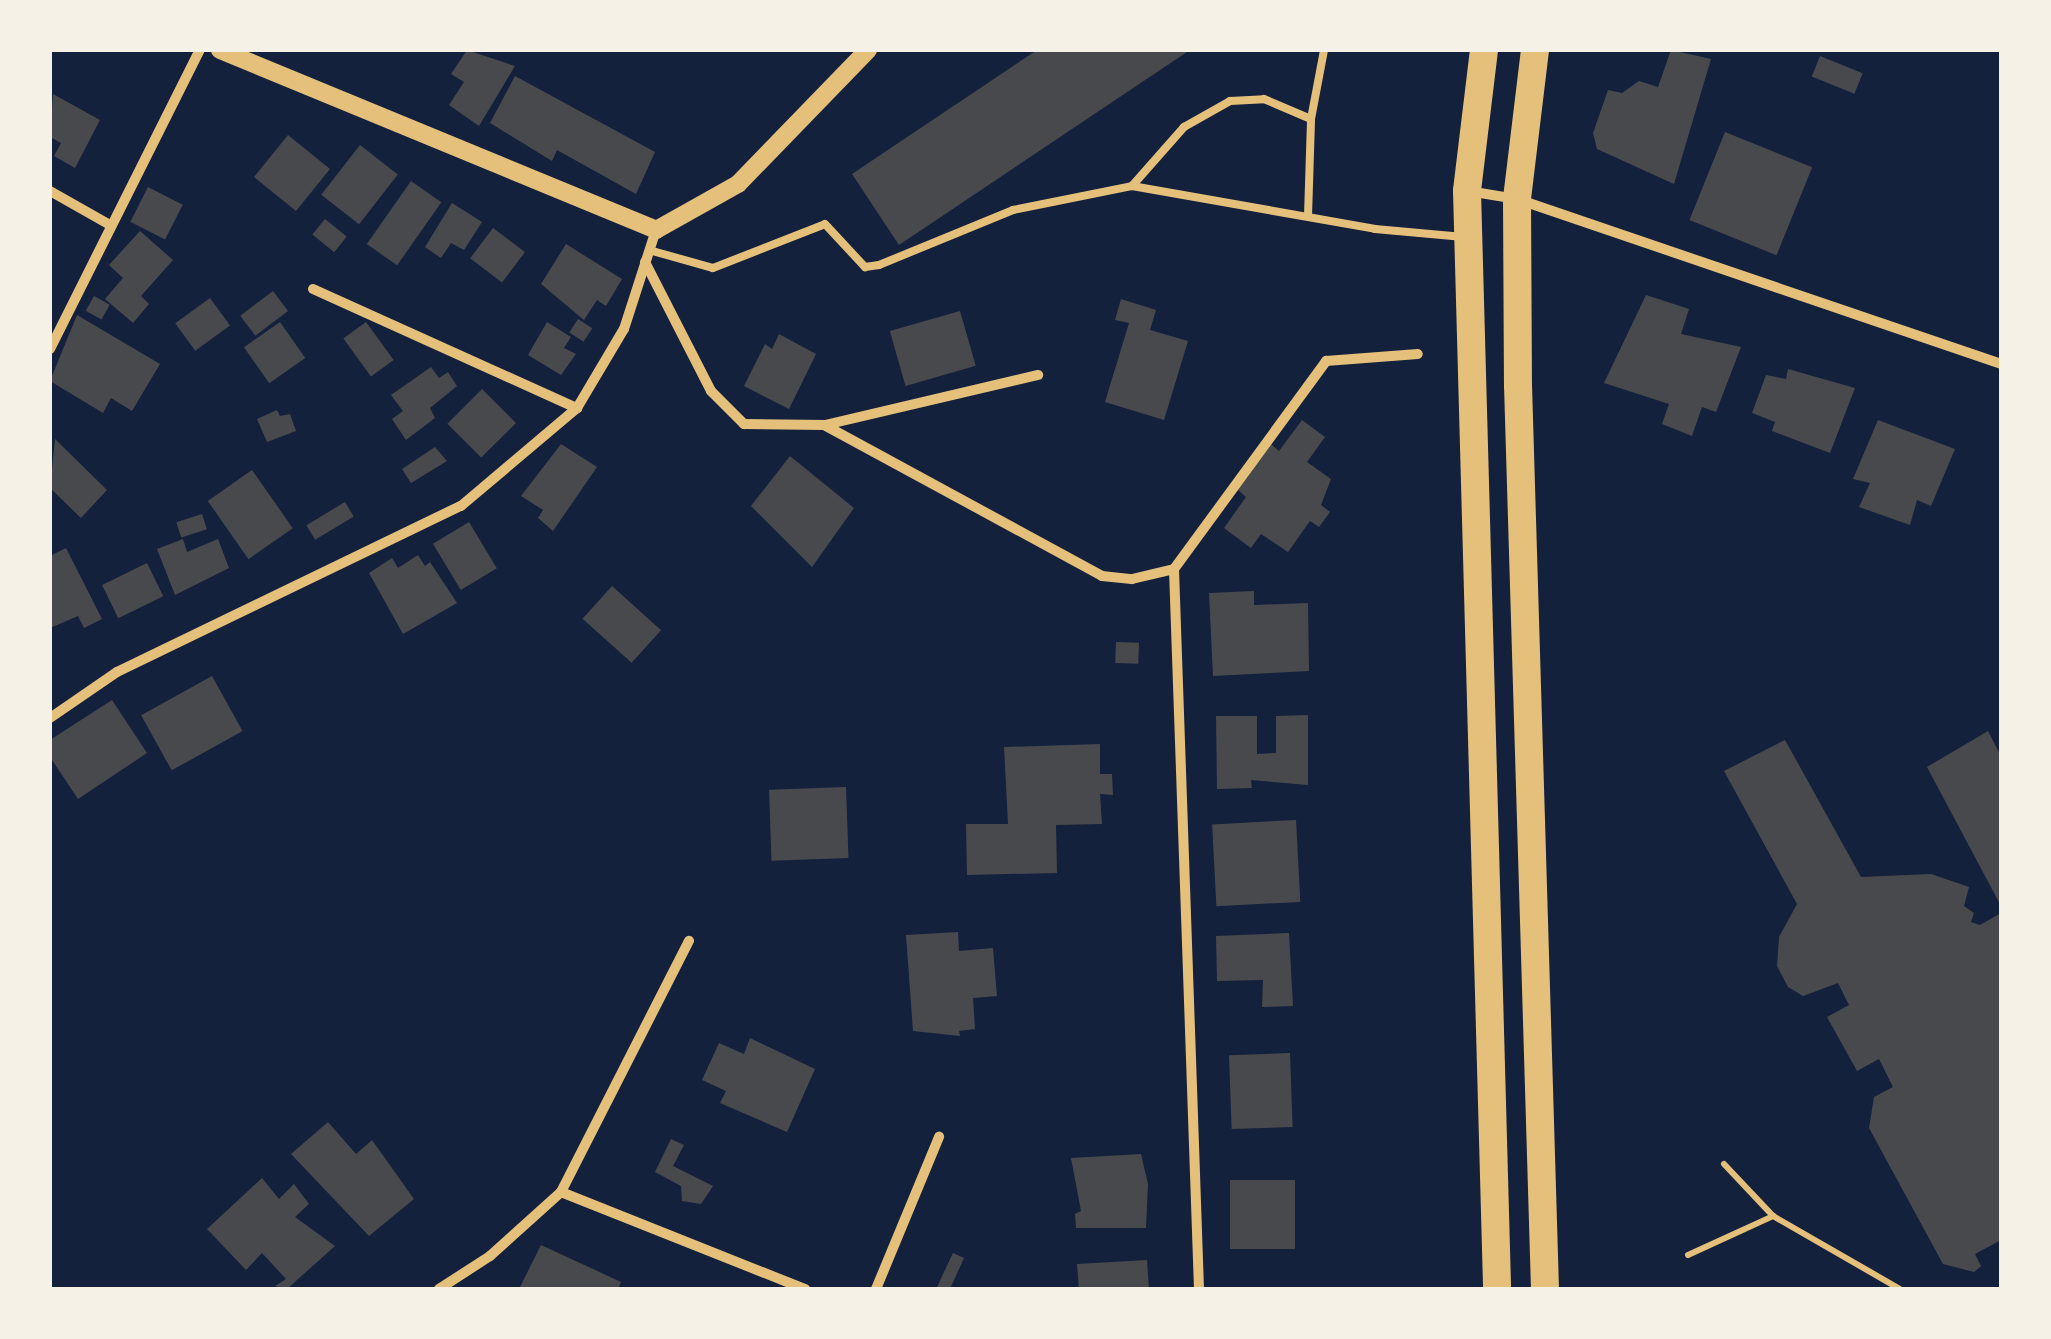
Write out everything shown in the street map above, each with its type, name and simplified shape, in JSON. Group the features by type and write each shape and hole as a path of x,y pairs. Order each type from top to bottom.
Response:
{"highway":[{"path":"1484,50 1467,190 1497,1289"},
{"path":"1535,50 1518,199 1545,1289"}],"street":[{"path":"50,349 200,50"},
{"path":"220,50 656,230"},
{"path":"50,718 134,664 461,506 577,408 624,329 656,230 738,184 868,50"},
{"path":"1467,190 1518,199 2001,364"},
{"path":"50,192 110,225"},
{"path":"645,262 722,409 744,424 772,430 825,425 1038,376"},
{"path":"312,289 577,408"},
{"path":"1198,1289 1174,569 1326,361 1418,354"},
{"path":"825,425 1102,576 1132,579 1174,569"},
{"path":"440,1289 490,1256 561,1192 688,942"},
{"path":"876,1289 939,1138"},
{"path":"561,1192 805,1289"}],"lane":[{"path":"1308,216 1311,120 1324,50"},
{"path":"1132,186 1184,127 1230,101 1264,99 1311,120"},
{"path":"649,250 714,268 825,224 865,267 1013,210 1132,186 1468,238"}],"path":[{"path":"1724,1164 1773,1216 1900,1289"},
{"path":"1688,1255 1773,1216"}],"building":[{"path":"467,50 515,66 479,126 449,105 464,82 451,74"},
{"path":"1037,50 1190,50 899,245 852,174"},
{"path":"1671,50 1711,59 1674,184 1597,149 1593,133 1608,90 1622,93 1639,81 1658,87"},
{"path":"1820,56 1863,73 1854,94 1812,76"},
{"path":"515,76 655,152 636,194 557,150 552,161 490,123"},
{"path":"53,94 100,120 75,168 54,156 61,143 50,137"},
{"path":"1725,132 1812,167 1777,255 1689,220"},
{"path":"288,135 330,169 296,211 254,177"},
{"path":"360,145 398,175 359,224 321,195"},
{"path":"411,181 441,202 397,265 367,244"},
{"path":"148,187 183,205 165,239 130,222"},
{"path":"452,203 482,222 464,250 451,243 441,258 425,247"},
{"path":"325,219 347,237 334,252 312,235"},
{"path":"493,228 525,252 502,282 470,258"},
{"path":"140,231 173,260 141,296 149,304 133,323 105,299 123,278 109,265"},
{"path":"566,244 622,279 606,306 597,300 584,320 541,284"},
{"path":"273,291 288,311 255,336 240,316"},
{"path":"1646,295 1689,309 1681,334 1741,347 1716,412 1702,407 1692,436 1662,424 1669,404 1604,383"},
{"path":"94,296 110,305 102,320 86,311"},
{"path":"210,298 230,326 195,351 175,323"},
{"path":"1121,299 1156,310 1150,330 1188,341 1164,420 1105,402 1129,323 1115,320"},
{"path":"960,311 976,366 906,386 890,331"},
{"path":"77,315 160,364 132,411 111,398 103,413 50,381"},
{"path":"578,319 592,328 584,342 569,332"},
{"path":"280,322 305,358 269,383 244,347"},
{"path":"366,322 394,360 371,376 343,338"},
{"path":"547,322 571,337 564,348 576,354 561,375 528,355"},
{"path":"779,334 816,354 789,409 744,386 765,344 772,349"},
{"path":"431,367 439,378 448,372 457,386 430,408 435,418 406,440 392,419 403,411 391,395"},
{"path":"1788,369 1855,388 1830,453 1772,431 1775,422 1752,413 1766,375 1786,379"},
{"path":"482,389 516,423 481,458 447,424"},
{"path":"277,410 280,416 290,414 296,431 267,442 257,419"},
{"path":"1302,420 1325,437 1307,462 1331,479 1321,505 1330,512 1319,527 1310,521 1288,552 1261,534 1251,548 1224,528 1246,497 1238,490 1271,444 1279,451"},
{"path":"1878,420 1955,449 1931,506 1917,500 1910,525 1859,507 1870,483 1853,479"},
{"path":"55,439 107,490 81,518 50,488"},
{"path":"561,444 597,467 553,531 538,518 543,510 521,496"},
{"path":"435,447 447,461 411,483 402,469"},
{"path":"790,456 854,508 812,567 751,506"},
{"path":"252,470 293,528 248,559 208,501"},
{"path":"345,502 354,517 315,540 306,525"},
{"path":"202,514 207,529 181,538 176,522"},
{"path":"469,522 497,568 461,590 433,544"},
{"path":"183,539 187,552 218,539 229,568 175,595 157,549"},
{"path":"66,548 102,619 84,628 78,616 50,628 50,556"},
{"path":"418,555 425,566 430,562 457,603 403,634 369,573 392,558 398,568"},
{"path":"147,563 163,596 118,618 102,585"},
{"path":"612,586 661,630 632,663 583,619"},
{"path":"1254,591 1254,605 1308,603 1309,671 1213,676 1209,593"},
{"path":"1116,642 1139,643 1138,664 1115,663"},
{"path":"212,676 243,731 172,770 141,715"},
{"path":"112,700 147,753 78,799 50,757 50,740"},
{"path":"1308,715 1308,785 1251,780 1252,788 1217,789 1216,716 1257,716 1257,754 1276,753 1276,716"},
{"path":"1988,731 2001,756 2001,906 1927,767"},
{"path":"1785,740 1861,877 1931,874 1969,887 1964,906 1974,913 1971,922 1980,925 2001,913 2001,1240 1975,1254 1981,1266 1974,1272 1943,1264 1869,1128 1874,1097 1893,1087 1879,1059 1857,1071 1827,1017 1849,1005 1838,983 1803,996 1788,987 1777,966 1779,937 1797,904 1724,771"},
{"path":"1100,744 1100,774 1112,774 1113,795 1100,794 1102,824 1056,825 1057,873 967,875 966,824 1008,824 1004,747"},
{"path":"846,787 848,858 772,861 769,790"},
{"path":"1296,820 1300,902 1216,906 1212,824"},
{"path":"958,932 959,951 993,948 997,996 973,998 975,1029 959,1031 960,1036 913,1031 906,935"},
{"path":"1289,933 1293,1006 1262,1007 1263,980 1217,981 1216,936"},
{"path":"750,1038 815,1069 787,1132 720,1103 726,1091 702,1080 719,1043 744,1054"},
{"path":"1290,1053 1293,1127 1232,1129 1229,1055"},
{"path":"328,1122 356,1154 372,1140 414,1199 369,1236 291,1154"},
{"path":"671,1139 684,1145 673,1166 713,1186 701,1204 682,1201 681,1186 655,1172"},
{"path":"1141,1154 1148,1184 1146,1228 1076,1228 1075,1214 1081,1211 1071,1158"},
{"path":"262,1178 279,1199 294,1184 309,1204 295,1217 335,1246 287,1289 275,1286 286,1279 262,1253 246,1270 207,1229"},
{"path":"1230,1180 1295,1180 1295,1249 1230,1249"},
{"path":"541,1245 621,1282 618,1289 519,1289"},
{"path":"953,1253 964,1258 950,1289 936,1289"},
{"path":"1147,1260 1149,1289 1079,1289 1077,1264"}]}
